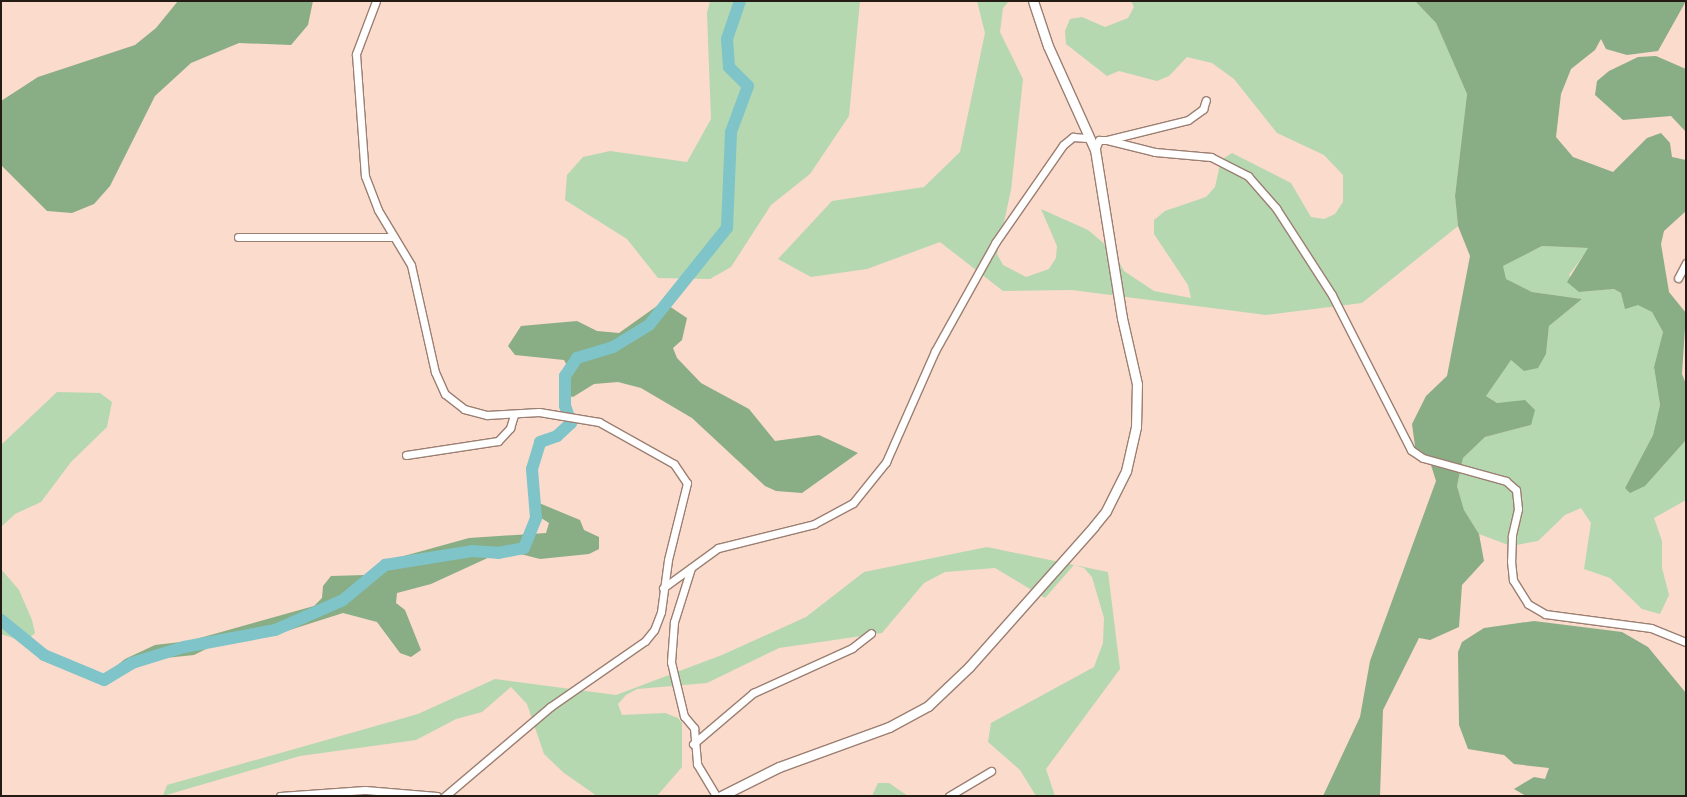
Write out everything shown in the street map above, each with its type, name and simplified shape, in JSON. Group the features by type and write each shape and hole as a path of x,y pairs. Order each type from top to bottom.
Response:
{"street":[{"path":"376,1 356,54 361,146 371,195 411,265 435,372 445,394 474,413 514,415 539,412 599,422 681,471 687,483 686,497 673,535 663,588 661,612 645,641 550,707 445,796"},
{"path":"721,796 779,767 919,713 970,667 1106,511 1126,470 1131,449 1137,384 1122,318 1095,150 1087,138 1033,1"},
{"path":"1107,140 1188,120 1203,109 1206,100"},
{"path":"663,588 691,568 704,556 732,542 828,519 862,494 886,462 935,351 995,242 1063,145 1073,136 1087,138"},
{"path":"1095,150 1099,140 1107,140 1156,152 1211,157 1239,168 1254,183 1293,232 1332,295 1411,450 1423,458 1506,481 1516,490 1518,510 1512,536 1511,561 1513,580 1528,604 1545,614 1651,628 1686,642"},
{"path":"238,237 394,237"},
{"path":"1678,278 1686,263"},
{"path":"406,455 498,441 510,428 514,415"},
{"path":"691,568 674,622 671,662 684,716 694,728 693,744 697,764 716,796"},
{"path":"693,744 753,693 852,648 871,633"},
{"path":"949,796 991,771"},
{"path":"280,796 365,790 437,796"}],"green space":[{"path":"178,1 313,1 308,25 291,45 239,43 191,63 155,96 110,186 94,204 72,213 47,211 1,165 1,101 38,77 135,45 156,28"},
{"path":"710,1 860,1 849,116 810,174 771,205 731,267 710,279 658,278 627,239 565,200 567,175 583,157 610,151 687,162 711,119 707,13"},
{"path":"977,1 1009,1 1003,8 1000,32 1023,79 1011,190 997,254 1003,265 1026,277 1049,269 1056,258 1057,246 1041,209 1088,230 1113,251 1124,271 1154,291 1191,298 1188,285 1154,234 1154,220 1165,211 1206,197 1215,187 1221,160 1232,153 1291,183 1311,217 1324,219 1335,214 1343,202 1343,175 1324,155 1277,133 1234,79 1212,63 1187,57 1169,76 1157,81 1119,71 1107,76 1066,44 1065,31 1070,19 1082,17 1105,27 1128,18 1134,7 1131,1 1415,1 1436,23 1467,94 1455,196 1458,226 1362,303 1266,315 1072,290 1003,291 940,242 867,269 811,277 778,259 832,201 924,187 960,152 985,33"},
{"path":"1415,1 1686,1 1658,51 1627,55 1606,49 1601,39 1595,50 1571,69 1561,94 1556,137 1573,157 1613,172 1647,138 1661,133 1670,143 1672,157 1686,160 1686,211 1664,231 1661,244 1669,292 1686,313 1682,374 1686,384 1686,440 1645,486 1630,493 1625,488 1653,435 1660,405 1654,367 1663,332 1652,312 1638,305 1625,309 1621,293 1614,289 1579,292 1567,282 1588,248 1542,246 1503,266 1506,279 1532,292 1582,299 1549,326 1546,354 1538,368 1524,371 1511,360 1486,396 1497,403 1525,400 1535,410 1531,425 1485,437 1463,458 1457,486 1464,510 1479,534 1484,561 1462,585 1459,627 1430,640 1419,638 1383,710 1380,796 1323,796 1360,717 1370,661 1436,481 1431,465 1416,454 1412,424 1426,396 1447,376 1470,256 1458,226 1455,196 1467,94 1436,23"},
{"path":"1656,56 1686,69 1686,132 1671,116 1623,120 1595,95 1597,81 1609,71 1638,57"},
{"path":"1542,246 1589,248 1569,275 1579,292 1614,289 1652,312 1663,332 1654,367 1660,405 1653,435 1625,488 1650,480 1686,440 1686,500 1654,518 1662,541 1662,568 1669,595 1660,614 1642,609 1610,578 1584,569 1591,523 1581,508 1565,515 1538,541 1511,546 1479,534 1464,510 1457,486 1463,458 1485,437 1531,425 1525,401 1497,403 1486,396 1492,383 1511,360 1546,354 1549,326 1582,299 1532,292 1505,279 1502,266"},
{"path":"657,306 669,306 687,318 682,340 673,348 677,358 701,383 749,409 775,441 819,435 858,453 802,493 776,491 765,486 692,418 641,388 618,382 594,384 573,397 562,393 570,371 564,360 515,355 508,346 521,326 577,321 597,331 619,333"},
{"path":"57,392 100,393 112,402 107,427 71,462 41,502 15,514 1,527 1,445"},
{"path":"539,503 580,520 584,530 599,537 599,549 589,554 540,559 505,550 431,584 397,593 396,603 405,610 421,650 411,657 400,653 377,622 343,613 274,635 226,639 194,655 146,660 114,679 115,667 125,659 155,645 189,641 314,606 322,598 323,586 331,576 365,575 393,559 469,538 546,533 549,523 538,516"},
{"path":"987,547 1108,572 1120,669 1046,769 1055,796 1036,796 1020,770 988,742 991,723 1094,667 1103,643 1104,618 1092,577 1084,568 1074,565 1045,598 995,568 945,572 924,583 882,633 779,648 707,683 637,689 626,695 618,704 622,715 665,713 678,718 682,723 682,767 657,796 597,796 564,773 544,754 527,704 511,687 482,712 456,719 416,740 300,756 163,796 167,785 418,714 495,679 616,695 722,655 806,617 864,572"},
{"path":"1,569 19,590 32,620 35,633 25,642 1,634"},
{"path":"1534,621 1622,632 1648,647 1686,693 1686,796 1526,796 1514,789 1534,777 1545,779 1549,768 1514,764 1504,755 1468,749 1459,725 1458,652 1462,642 1484,628"},
{"path":"878,783 889,783 908,796 872,796"}],"waterway":[{"path":"1,620 44,655 104,680 132,663 184,647 275,630 343,600 385,565 472,551 498,553 524,548 536,518 532,469 540,442 557,436 571,423 565,406 565,376 577,358 613,347 649,325 727,228 731,132 748,86 729,67 727,39 740,1"}]}
